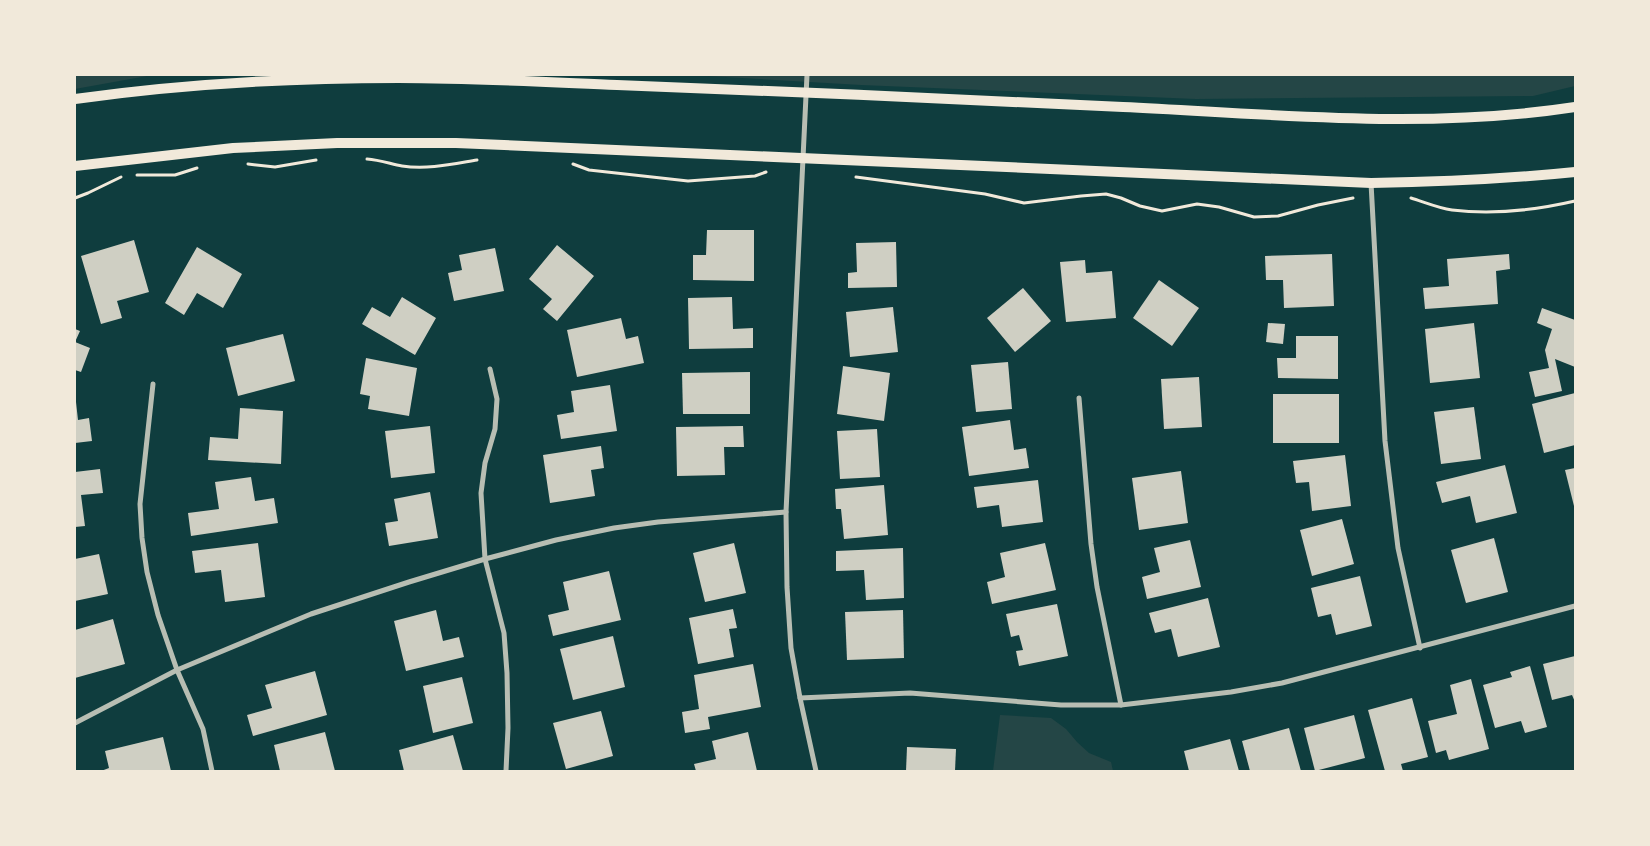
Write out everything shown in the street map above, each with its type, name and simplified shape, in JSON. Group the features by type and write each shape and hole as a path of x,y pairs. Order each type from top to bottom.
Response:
{"main road":[{"path":"75,99 190,87 311,79 398,78 806,92 1370,119 1502,115 1575,107"},
{"path":"75,166 233,148 337,143 456,143 1371,183 1447,182 1575,172"}],"street":[{"path":"807,75 786,512 786,587 791,648 816,771"},
{"path":"1371,183 1386,440 1398,548 1420,648"},
{"path":"490,369 496,399 495,429 485,463 481,492 485,559 504,633 508,728 506,771"},
{"path":"153,384 140,504 147,572 158,615 178,670 203,729 212,771"},
{"path":"1079,398 1096,587 1121,705"},
{"path":"75,723 178,670 311,614 485,559 556,540 614,528 658,522 786,512"},
{"path":"800,698 910,693 1061,705 1121,705 1232,692 1282,683 1575,606"}],"path":[{"path":"360,159 376,160 404,166 433,166 480,160"},
{"path":"239,162 275,167 320,160"},
{"path":"567,161 589,170 688,181 755,176 770,171"},
{"path":"131,175 174,175 202,167"},
{"path":"75,198 124,176"},
{"path":"853,176 985,194 1024,203 1106,194 1140,206 1162,211 1197,204 1219,207 1254,217 1278,216 1318,205 1359,197 1371,197"},
{"path":"1410,197 1450,210 1489,212 1547,208 1575,201"}],"shaded area":[{"path":"75,75 163,75 147,76 75,89"},
{"path":"691,75 1575,75 1575,86 1533,96 1196,99 861,85"},
{"path":"1000,715 1051,718 1066,729 1089,753 1111,762 1113,771 993,771"}],"building":[{"path":"707,230 754,230 754,281 693,280 693,255 706,255"},
{"path":"134,240 149,292 117,301 122,318 101,324 81,256"},
{"path":"896,242 897,287 848,288 848,273 857,272 856,243"},
{"path":"557,245 594,276 557,321 543,309 552,299 529,279"},
{"path":"197,247 242,274 223,308 197,293 184,315 165,303"},
{"path":"495,248 504,291 454,301 448,273 462,270 459,255"},
{"path":"1332,254 1334,306 1284,308 1283,280 1266,280 1265,256"},
{"path":"1509,254 1510,269 1496,271 1498,304 1425,309 1423,288 1449,286 1447,259"},
{"path":"1085,260 1086,273 1112,271 1116,318 1066,322 1060,262"},
{"path":"1159,280 1199,308 1172,346 1133,318"},
{"path":"1023,288 1051,321 1015,352 987,318"},
{"path":"402,297 436,318 415,355 362,324 372,307 390,317"},
{"path":"732,297 733,329 753,328 753,348 689,349 688,298"},
{"path":"893,307 898,352 850,357 846,312"},
{"path":"1542,308 1575,320 1575,367 1555,359 1562,391 1535,397 1529,372 1549,368 1545,350 1552,329 1537,323"},
{"path":"621,318 626,339 638,336 644,363 577,377 567,330"},
{"path":"1268,323 1285,324 1283,344 1266,342"},
{"path":"1474,323 1480,378 1430,383 1425,329"},
{"path":"75,329 80,331 75,342"},
{"path":"283,334 295,381 238,396 226,348"},
{"path":"1296,336 1338,336 1338,379 1278,378 1277,358 1296,358"},
{"path":"75,342 90,348 81,372 75,370"},
{"path":"366,358 417,368 409,416 368,409 370,396 360,394"},
{"path":"1008,362 1012,409 976,412 971,365"},
{"path":"843,366 890,373 884,421 837,414"},
{"path":"750,372 750,414 683,414 682,373"},
{"path":"1199,377 1202,427 1164,429 1161,379"},
{"path":"610,385 617,431 561,439 557,415 574,412 571,391"},
{"path":"1575,393 1575,445 1544,453 1532,404"},
{"path":"1273,394 1339,394 1339,443 1273,443"},
{"path":"75,402 78,420 89,418 92,441 75,443"},
{"path":"1474,407 1481,459 1441,464 1434,412"},
{"path":"240,408 283,411 281,464 208,460 210,437 238,439"},
{"path":"1010,420 1014,450 1026,448 1029,468 969,476 962,427"},
{"path":"430,426 435,473 391,478 385,431"},
{"path":"743,426 744,447 724,447 725,475 677,476 676,427"},
{"path":"877,429 880,477 840,479 837,431"},
{"path":"601,446 604,468 591,470 595,496 550,503 543,455"},
{"path":"1345,455 1351,506 1312,511 1309,482 1296,483 1293,461"},
{"path":"1505,465 1517,513 1476,523 1470,496 1442,503 1436,482"},
{"path":"1575,468 1575,506 1574,506 1565,470"},
{"path":"100,469 103,493 81,495 85,526 75,527 75,472"},
{"path":"1181,471 1188,523 1139,530 1132,478"},
{"path":"251,477 255,501 274,498 278,523 191,536 188,513 219,509 215,482"},
{"path":"1038,480 1043,522 1002,527 999,505 977,508 974,487"},
{"path":"884,485 888,535 844,539 841,509 836,509 835,489"},
{"path":"430,492 438,538 389,546 385,523 398,521 394,499"},
{"path":"1342,519 1354,564 1312,576 1300,530"},
{"path":"1494,538 1508,592 1466,603 1451,550"},
{"path":"1190,540 1201,587 1147,599 1142,577 1160,572 1154,548"},
{"path":"258,543 265,597 225,602 221,570 195,573 192,551"},
{"path":"734,543 746,593 705,602 693,553"},
{"path":"1045,543 1056,590 992,604 987,582 1005,577 1000,553"},
{"path":"903,548 904,598 866,600 864,570 836,571 836,551"},
{"path":"99,554 108,594 75,601 75,559"},
{"path":"609,571 621,620 553,636 548,615 569,610 563,582"},
{"path":"1360,576 1372,626 1336,635 1331,614 1318,617 1311,588"},
{"path":"1208,598 1220,647 1178,657 1171,629 1155,633 1149,613"},
{"path":"1057,604 1068,656 1019,666 1016,651 1023,650 1019,635 1011,637 1006,614"},
{"path":"733,609 737,628 729,629 734,657 698,664 689,618"},
{"path":"436,610 443,641 459,637 464,657 406,671 394,621"},
{"path":"903,610 904,658 847,660 845,612"},
{"path":"113,619 125,664 75,678 75,630"},
{"path":"613,636 625,687 573,700 560,649"},
{"path":"1575,656 1575,702 1572,695 1552,700 1543,664"},
{"path":"753,664 761,707 708,717 710,729 685,733 682,712 699,709 694,675"},
{"path":"1530,666 1547,727 1525,733 1521,721 1495,728 1483,685 1512,677 1510,672"},
{"path":"315,671 327,715 253,736 247,715 272,708 265,685"},
{"path":"462,677 473,723 433,733 423,686"},
{"path":"1471,679 1489,749 1449,760 1446,750 1436,753 1428,721 1457,714 1450,685"},
{"path":"1412,698 1428,757 1401,764 1403,771 1385,771 1368,710"},
{"path":"601,711 613,756 566,769 553,723"},
{"path":"1354,715 1365,758 1315,771 1304,728"},
{"path":"1289,728 1301,771 1250,771 1242,741"},
{"path":"325,732 335,771 280,771 274,745"},
{"path":"748,732 757,771 696,771 694,764 716,759 712,741"},
{"path":"453,735 463,771 404,771 399,750"},
{"path":"163,737 171,771 101,771 109,768 105,751"},
{"path":"1230,739 1239,771 1189,771 1184,751"},
{"path":"907,747 956,749 955,771 906,771"}]}
